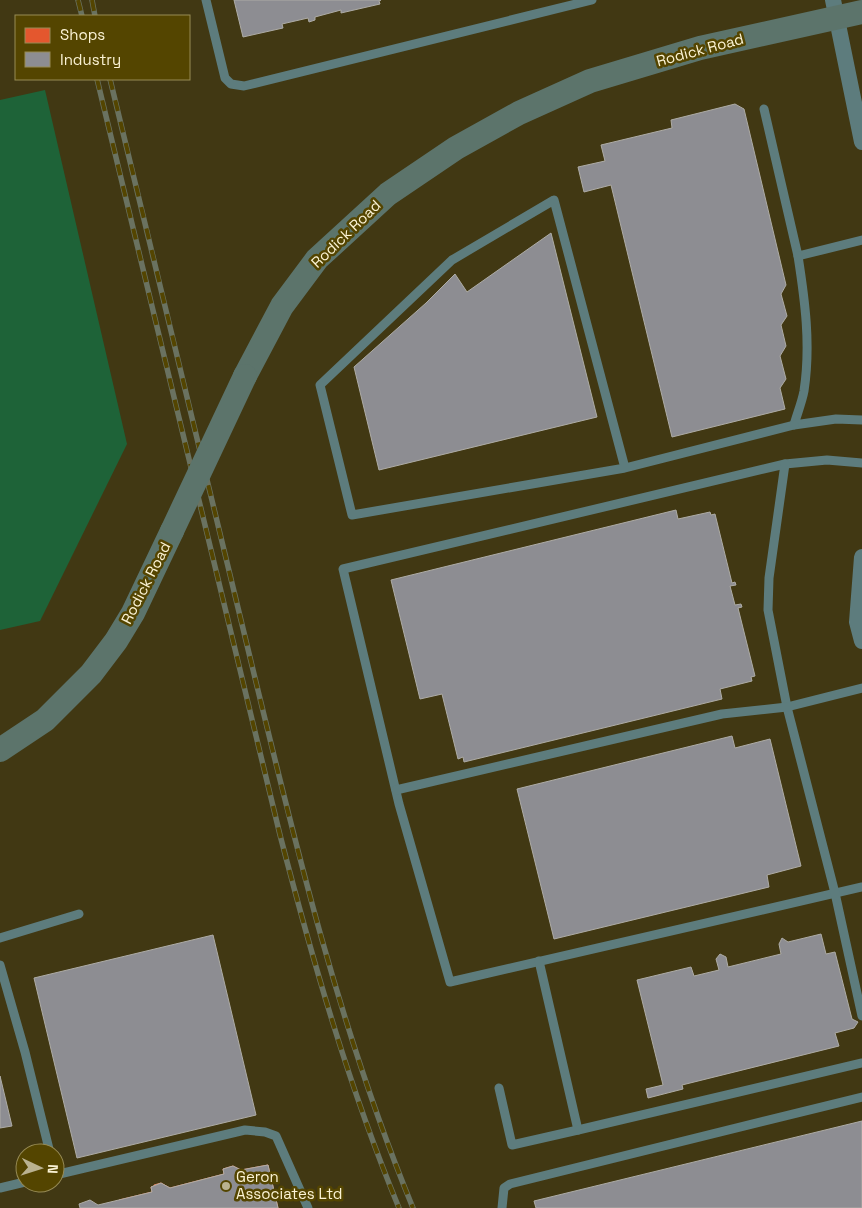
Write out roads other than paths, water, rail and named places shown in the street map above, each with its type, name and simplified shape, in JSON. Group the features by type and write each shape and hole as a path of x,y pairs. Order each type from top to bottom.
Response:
{"street":[{"name":"Rodick Road","path":"0,750 45,720 91,674 116,641 133,613 245,376 282,306 317,259 388,194 456,148 519,113 590,81 835,9 862,12"},
{"path":"835,9 862,142"},
{"path":"862,557 858,622 862,641"}],"lane":[{"path":"206,0 225,78 231,84 244,86 592,0"},
{"path":"764,109 798,256 807,316 804,392 794,424"},
{"path":"625,468 554,200 452,260 320,385 352,515 625,468 794,424 836,419 862,420"},
{"path":"798,256 862,240"},
{"path":"862,464 827,460 784,464 343,569 396,790 450,982 862,887"},
{"path":"784,464 770,568 768,610 787,707 835,893 862,1016"},
{"path":"396,790 722,714 787,707 862,688"},
{"path":"0,938 79,914"},
{"path":"539,961 578,1130"},
{"path":"0,965 25,1052 48,1143"},
{"path":"499,1088 512,1145 862,1063"},
{"path":"502,1208 504,1188 510,1184 862,1097"},
{"path":"65,1172 245,1130 265,1132 276,1136 308,1208"},
{"path":"0,1188 15,1184"}],"railway":[{"path":"78,0 82,15"},
{"path":"92,0 95,15"},
{"path":"97,80 280,835 333,1024 364,1117 399,1208"},
{"path":"110,80 300,859 319,929 362,1070 413,1208"}],"place":[{"name":"Geron Associates Ltd","path":"226,1186"}]}
